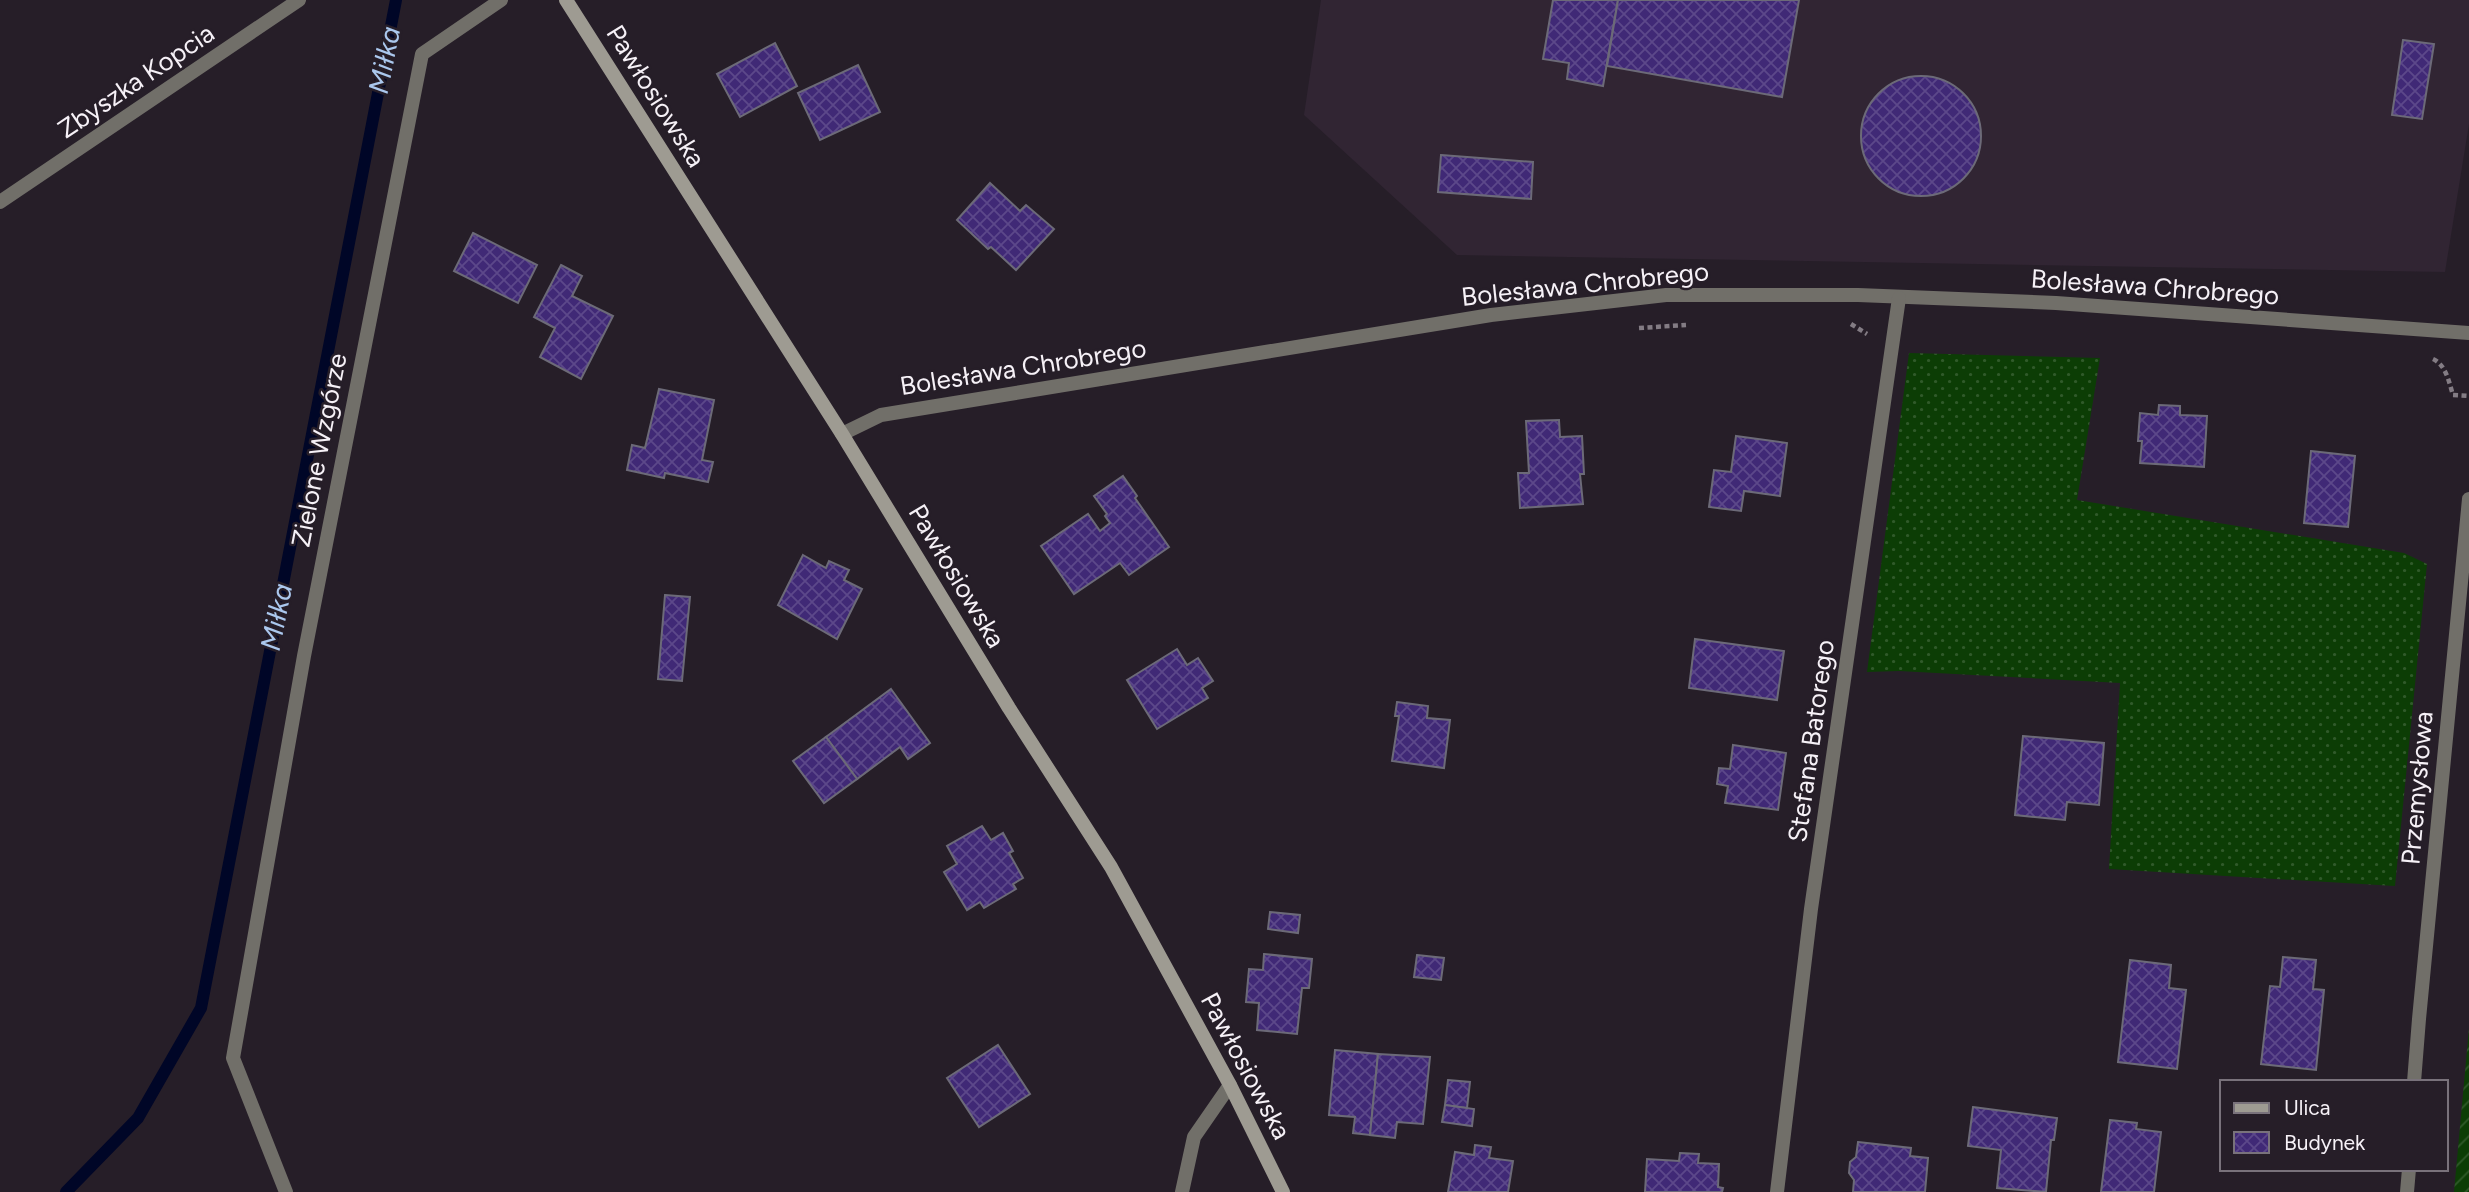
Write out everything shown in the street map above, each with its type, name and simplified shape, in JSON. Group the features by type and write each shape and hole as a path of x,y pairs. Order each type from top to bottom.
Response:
{"street":[{"name":"Zbyszka Kopcia","path":"0,202 299,0"},
{"name":"Zielone Wzgórze","path":"286,1192 233,1058 304,656 422,54 501,0"},
{"name":"Pawłosiowska","path":"566,0 842,434 1009,708 1111,867 1230,1085 1283,1192"},
{"name":"Bolesława Chrobrego","path":"842,434 881,415 1491,315 1666,295 1858,295 2056,303 2469,333"},
{"name":"Stefana Batorego","path":"1777,1192 1811,909 1899,298"},
{"name":"Przemysłowa","path":"2414,1080 2469,499"},
{"path":"1182,1192 1194,1137 1230,1085"},
{"path":"2407,1192 2409,1171"}],"path":[{"path":"1843,321 1858,326 1870,336 1894,338"},
{"path":"1629,329 1696,324"},
{"path":"2427,357 2438,362 2443,368 2453,395 2469,396"}],"shaded area":[{"path":"1321,0 2469,0 2469,124 2445,272 1457,255 1304,115"}],"green space":[{"path":"1909,353 2100,358 2077,500 2404,553 2427,564 2395,886 2109,869 2120,683 1899,671 1867,672"},
{"path":"2469,1028 2469,1192 2454,1192"}],"building":[{"path":"1553,0 1618,0 1603,86 1567,79 1569,63 1543,59"},
{"path":"1618,0 1799,0 1782,97 1607,66"},
{"path":"2403,40 2434,44 2422,119 2392,115"},
{"path":"775,43 797,86 740,117 717,74"},
{"path":"858,65 880,112 820,140 798,93"},
{"path":"1921,76 1944,80 1964,93 1977,113 1981,136 1977,159 1964,179 1944,192 1921,196 1898,192 1878,179 1865,159 1861,136 1865,113 1878,93 1898,80"},
{"path":"1441,155 1533,162 1531,199 1438,192"},
{"path":"990,183 1020,211 1026,205 1054,229 1016,270 957,220"},
{"path":"473,233 537,265 518,303 454,271"},
{"path":"561,265 582,276 572,296 613,316 581,379 540,357 555,328 534,317"},
{"path":"659,389 714,400 702,460 713,462 708,482 665,473 664,478 627,470 632,445 645,448"},
{"path":"2159,405 2180,406 2180,415 2207,416 2204,467 2140,463 2140,413 2158,415"},
{"path":"1559,420 1560,437 1582,436 1584,474 1580,474 1583,504 1520,508 1518,473 1529,473 1526,421"},
{"path":"1736,436 1787,443 1780,496 1744,491 1741,511 1709,507 1714,470 1731,472"},
{"path":"2311,451 2355,456 2348,527 2304,523"},
{"path":"1123,476 1169,547 1129,575 1120,563 1074,594 1041,546 1088,514 1100,531 1110,523 1094,496"},
{"path":"803,555 826,568 829,561 849,570 844,580 862,589 837,639 778,605"},
{"path":"665,595 690,597 682,681 658,679"},
{"path":"1695,639 1784,651 1777,700 1689,688"},
{"path":"1177,649 1187,665 1198,658 1213,681 1202,688 1208,698 1157,729 1127,680"},
{"path":"891,689 930,743 908,759 900,747 857,779 826,737"},
{"path":"1397,702 1428,706 1427,718 1450,720 1444,768 1392,761 1399,716 1395,716"},
{"path":"2023,736 2104,743 2099,805 2067,802 2065,820 2015,815"},
{"path":"826,737 857,779 824,803 793,761"},
{"path":"1733,745 1786,753 1778,810 1725,803 1728,786 1717,784 1719,768 1730,769"},
{"path":"982,826 991,840 1003,833 1013,851 1009,853 1023,878 1013,884 1016,889 984,908 980,902 967,910 944,872 957,864 947,846"},
{"path":"1270,912 1300,915 1298,933 1268,929"},
{"path":"1264,954 1312,959 1309,988 1302,988 1297,1034 1257,1030 1259,1003 1246,1002 1249,969 1263,970"},
{"path":"1417,955 1444,958 1441,980 1414,977"},
{"path":"2283,957 2316,960 2313,989 2324,990 2316,1070 2261,1064 2270,986 2280,987"},
{"path":"2130,960 2171,965 2169,988 2186,990 2177,1069 2118,1062"},
{"path":"998,1045 1030,1094 979,1127 947,1078"},
{"path":"1335,1050 1378,1054 1370,1135 1353,1133 1355,1117 1329,1115"},
{"path":"1378,1054 1430,1057 1423,1124 1397,1122 1395,1138 1370,1135"},
{"path":"1448,1080 1470,1082 1467,1108 1445,1105"},
{"path":"1445,1105 1474,1109 1472,1126 1442,1122"},
{"path":"1973,1107 2057,1118 2054,1140 2051,1140 2046,1192 1997,1188 2001,1150 1968,1146"},
{"path":"2110,1120 2137,1123 2136,1129 2161,1132 2154,1192 2101,1192"},
{"path":"1858,1142 1911,1148 1910,1156 1928,1158 1925,1192 1853,1192 1854,1180 1849,1173 1850,1162 1856,1157"},
{"path":"1475,1145 1491,1147 1489,1158 1513,1161 1508,1192 1448,1192 1455,1152 1474,1155"},
{"path":"1680,1153 1699,1154 1698,1163 1719,1164 1718,1187 1723,1188 1722,1192 1645,1192 1647,1159 1679,1161"}],"waterway":[{"name":"Miłka","path":"66,1192 138,1118 201,1008 396,0"}]}
